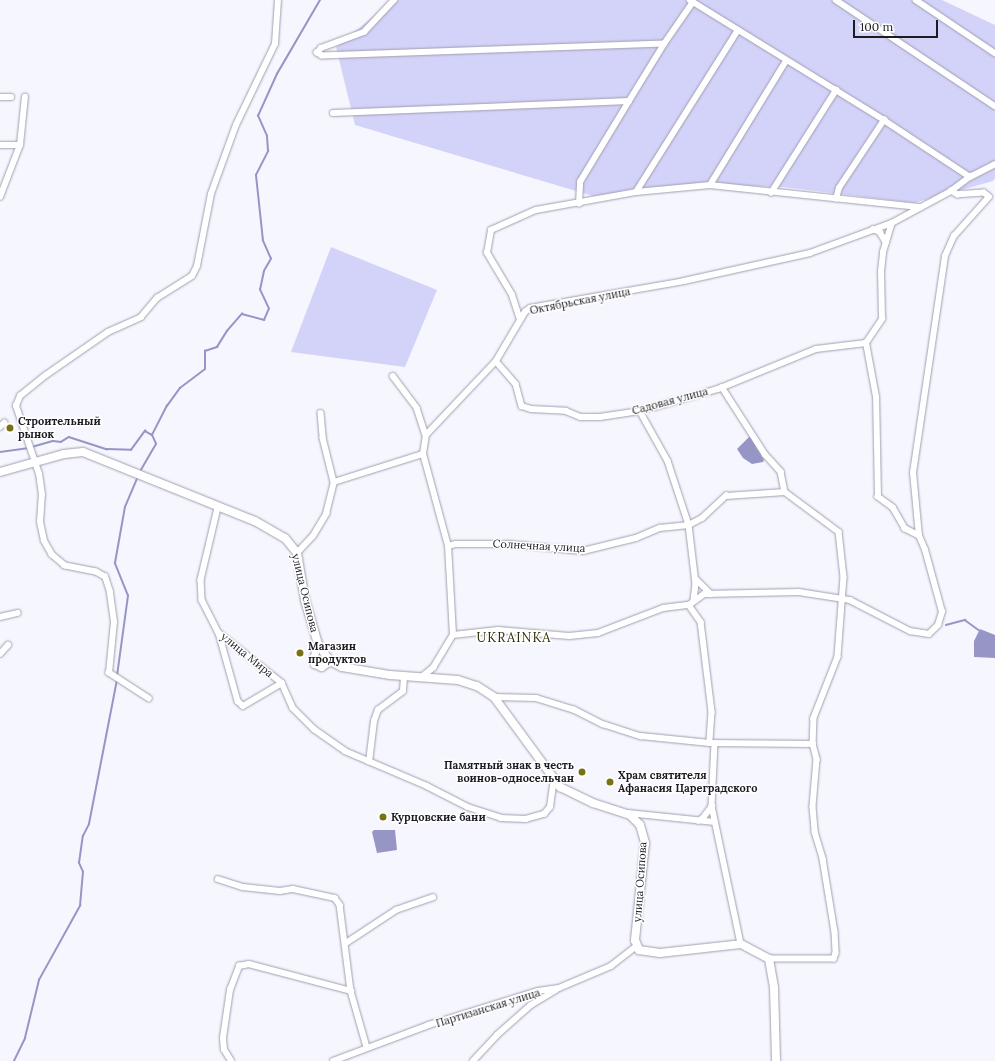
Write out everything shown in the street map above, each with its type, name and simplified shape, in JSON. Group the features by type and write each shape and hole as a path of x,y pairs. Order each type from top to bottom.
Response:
{"main road":[{"name":"улица Осипова","path":"35,463 73,452 83,452 135,471 271,530 285,538 297,553 306,600 318,644 330,661 342,667 404,676 423,676 458,680 477,686 494,697 554,780 569,793 630,815 640,825 645,843 635,940 637,946"},
{"path":"0,472 35,463"},
{"path":"637,946 643,952 652,954 741,944 769,959 774,988 776,1061"}],"street":[{"path":"149,699 109,673 108,664 114,622 110,592 105,577 96,572 65,566 47,548 42,535 41,485 35,463 16,410 18,399 46,375 108,332 141,317 162,293 192,276 197,266 212,194 236,125 275,44 278,0"},
{"path":"394,0 364,32 321,48 317,53 322,56 664,44"},
{"path":"836,0 995,106"},
{"path":"916,0 995,53"},
{"path":"579,204 580,182 692,1 786,61 884,120 971,176"},
{"path":"636,192 738,30"},
{"path":"710,185 786,61"},
{"path":"771,192 836,90"},
{"path":"0,97 11,97"},
{"path":"0,197 20,145 25,98"},
{"path":"333,113 629,101"},
{"path":"836,199 839,188 884,120"},
{"path":"0,145 20,145"},
{"name":"Октябрьская улица","path":"426,435 496,360 520,320 530,308 684,281 810,253 892,223 951,191 971,176 995,164"},
{"path":"520,320 512,295 487,253 491,230 536,210 579,204 636,192 710,185 921,207"},
{"path":"453,635 498,630 569,636 598,633 663,608 689,605 704,594 800,592 842,598 910,631 929,634 938,625 942,612 925,550 919,536 914,473 944,256 954,236 989,197 984,193 958,195 951,191"},
{"path":"892,223 886,242 881,272 882,319 866,343 876,397 878,497 893,508 905,529 919,536"},
{"path":"873,229 880,232 886,242"},
{"name":"Садовая улица","path":"496,360 516,384 522,406 531,409 566,411 581,417 640,411 722,387 816,348 866,343"},
{"path":"393,376 417,408 426,435 423,454 448,546 453,635 433,668 423,676"},
{"path":"722,387 765,454 781,472 785,492 840,532 844,577 838,657 814,718 813,744 817,759 813,806 815,832 823,859 835,932 836,954 834,959 769,959"},
{"path":"640,411 668,461 689,525 695,577 694,600"},
{"path":"297,553 313,536 326,514 334,482 323,438 321,413"},
{"path":"334,482 423,454"},
{"name":"Солнечная улица","path":"448,546 456,544 509,544 583,551 636,538 660,528 689,525 702,518 726,496 785,492"},
{"name":"улица Мира","path":"218,508 201,580 202,600 219,633 282,683 293,708 314,729 345,751 427,786 468,807 501,818 526,819 544,814 550,807 554,780"},
{"path":"695,577 712,594"},
{"path":"689,605 701,622 712,712 712,806 741,944"},
{"path":"0,616 18,613"},
{"path":"219,633 238,701 243,706 282,683"},
{"path":"318,644 313,658 314,664 322,667 330,661"},
{"path":"0,654 8,645"},
{"path":"369,762 374,721 378,710 403,691 404,676"},
{"path":"494,697 536,698 573,709 603,724 641,736 713,743 813,744"},
{"path":"696,822 703,818 712,806"},
{"path":"620,811 696,822 715,822"},
{"path":"218,880 243,887 280,891 293,889 335,898 340,905 351,991 367,1047"},
{"path":"346,943 396,910 433,897"},
{"name":"Партизанская улица","path":"333,1061 367,1047 538,991 559,988 611,966 637,946"},
{"path":"231,1061 224,1050 223,1038 230,990 239,966 249,964 351,991"},
{"path":"473,1061 497,1035 531,1005 559,988"}],"shaded area":[{"path":"393,0 942,0 995,25 995,178 993,181 914,203 783,187 710,185 593,196 355,125 336,47"},
{"path":"331,247 437,290 405,367 291,352"},
{"path":"750,436 764,460 763,462 752,464 743,458 737,449"},
{"path":"980,629 995,635 995,658 974,657 974,641"},
{"path":"374,830 395,830 397,850 377,853 372,832"}],"waterway":[{"path":"141,470 156,444 152,435 167,406 180,388 205,369 205,351 217,347 227,331 242,314 264,320 269,309 260,290 264,271 271,259 263,241 256,175 268,151 267,136 258,116 277,74 320,0"},
{"path":"32,447 53,441 61,442 69,437 107,449 131,450 145,431 152,435"},
{"path":"0,452 29,448"},
{"path":"117,676 128,596 115,563 125,507 138,476"},
{"path":"946,625 965,620 979,630"},
{"path":"14,1061 25,1038 39,980 80,906 83,872 79,863 83,836 89,824 117,680"}],"place":[{"name":"Строительный рынок","path":"10,428"},
{"name":"Магазин продуктов","path":"300,653"},
{"name":"Памятный знак в честь воинов-односельчан","path":"582,772"},
{"name":"Храм святителя Афанасия Цареградского","path":"610,782"},
{"name":"Курцовские бани","path":"383,817"}],"district":[{"name":"UKRAINKA","path":"514,638"}]}
